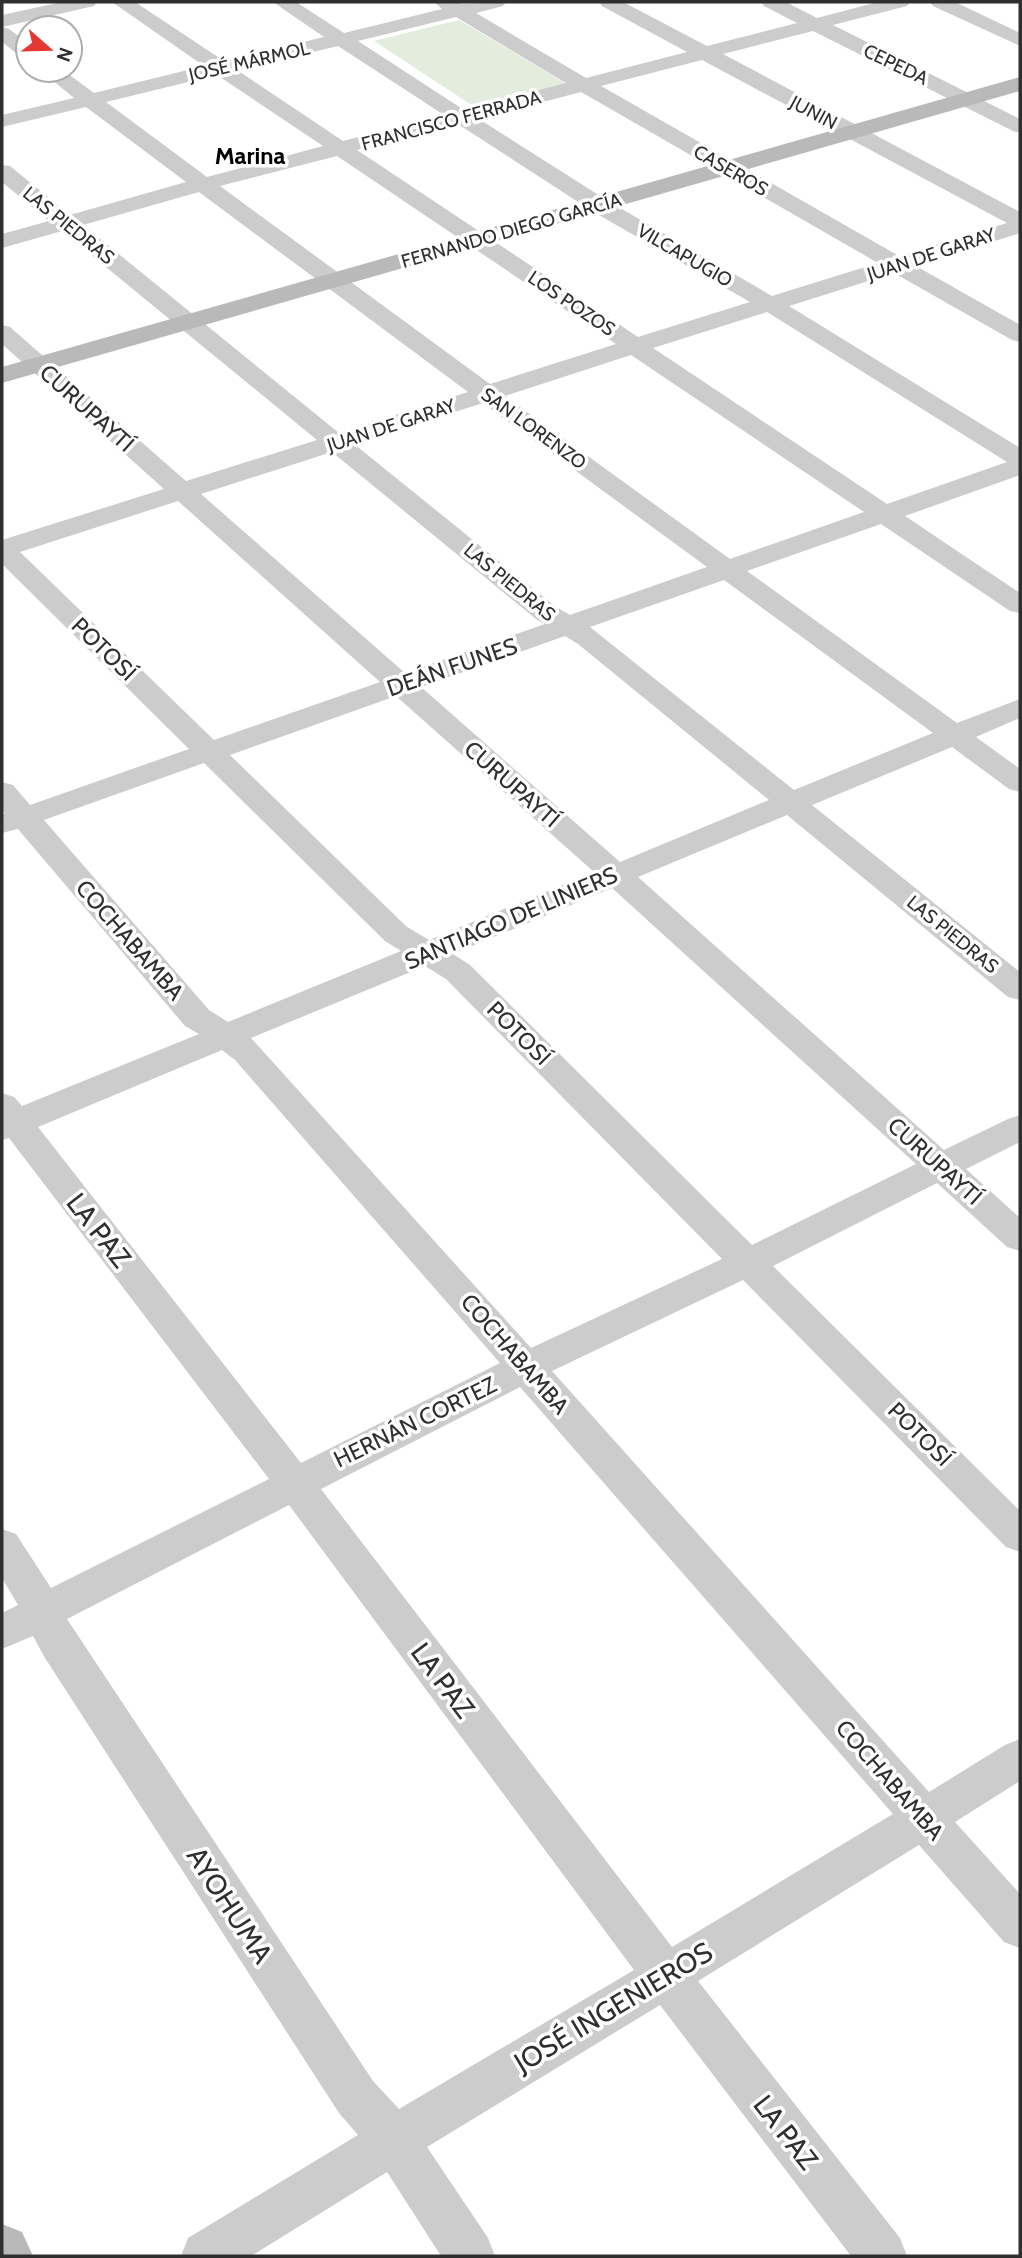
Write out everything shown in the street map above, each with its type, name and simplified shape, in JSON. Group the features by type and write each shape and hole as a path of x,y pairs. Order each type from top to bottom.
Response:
{"main road":[{"name":"FERNANDO DIEGO GARCÍA","path":"2,375 854,134 1020,84"},
{"path":"2,2251 5,2256"}],"street":[{"path":"2,21 87,2"},
{"name":"LOS POZOS","path":"122,2 1020,605"},
{"name":"VILCAPUGIO","path":"283,2 600,206 770,304 1020,459"},
{"name":"JOSÉ MÁRMOL","path":"2,121 339,39 452,6 496,2"},
{"name":"JUNIN","path":"609,2 1020,224"},
{"name":"CEPEDA","path":"771,2 1020,127"},
{"name":"FRANCISCO FERRADA","path":"2,240 204,184 900,2"},
{"path":"940,2 1020,40"},
{"name":"CASEROS","path":"452,6 729,169 1020,335"},
{"name":"SAN LORENZO","path":"69,84 331,280 1020,783"},
{"name":"LAS PIEDRAS","path":"2,171 546,613 588,638 1020,989"},
{"name":"JUAN DE GARAY","path":"2,549 635,345 900,265 1020,224"},
{"name":"CURUPAYTÍ","path":"2,332 398,685 615,874 1020,1238"},
{"name":"DEÁN FUNES","path":"9,811 210,751 1020,466"},
{"name":"POTOSÍ","path":"2,549 396,934 458,972 1020,1536"},
{"name":"SANTIAGO DE LINIERS","path":"6,1118 225,1035 426,954 1020,708"},
{"name":"COCHABAMBA","path":"9,811 197,1018 247,1052 1020,1927"},
{"name":"LA PAZ","path":"6,1118 293,1482 666,1976 882,2256"},
{"name":"HERNÁN CORTEZ","path":"2,1632 293,1482 526,1367 749,1262 1020,1127"},
{"name":"AYOHUMA","path":"2,1545 43,1611 60,1646 356,2097 393,2138 470,2256"},
{"name":"JOSÉ INGENIEROS","path":"206,2256 393,2138 666,1976 1020,1758"}],"green space":[{"path":"459,20 567,84 473,106 374,41"}],"district":[{"name":"Marina","path":"250,156"}]}
